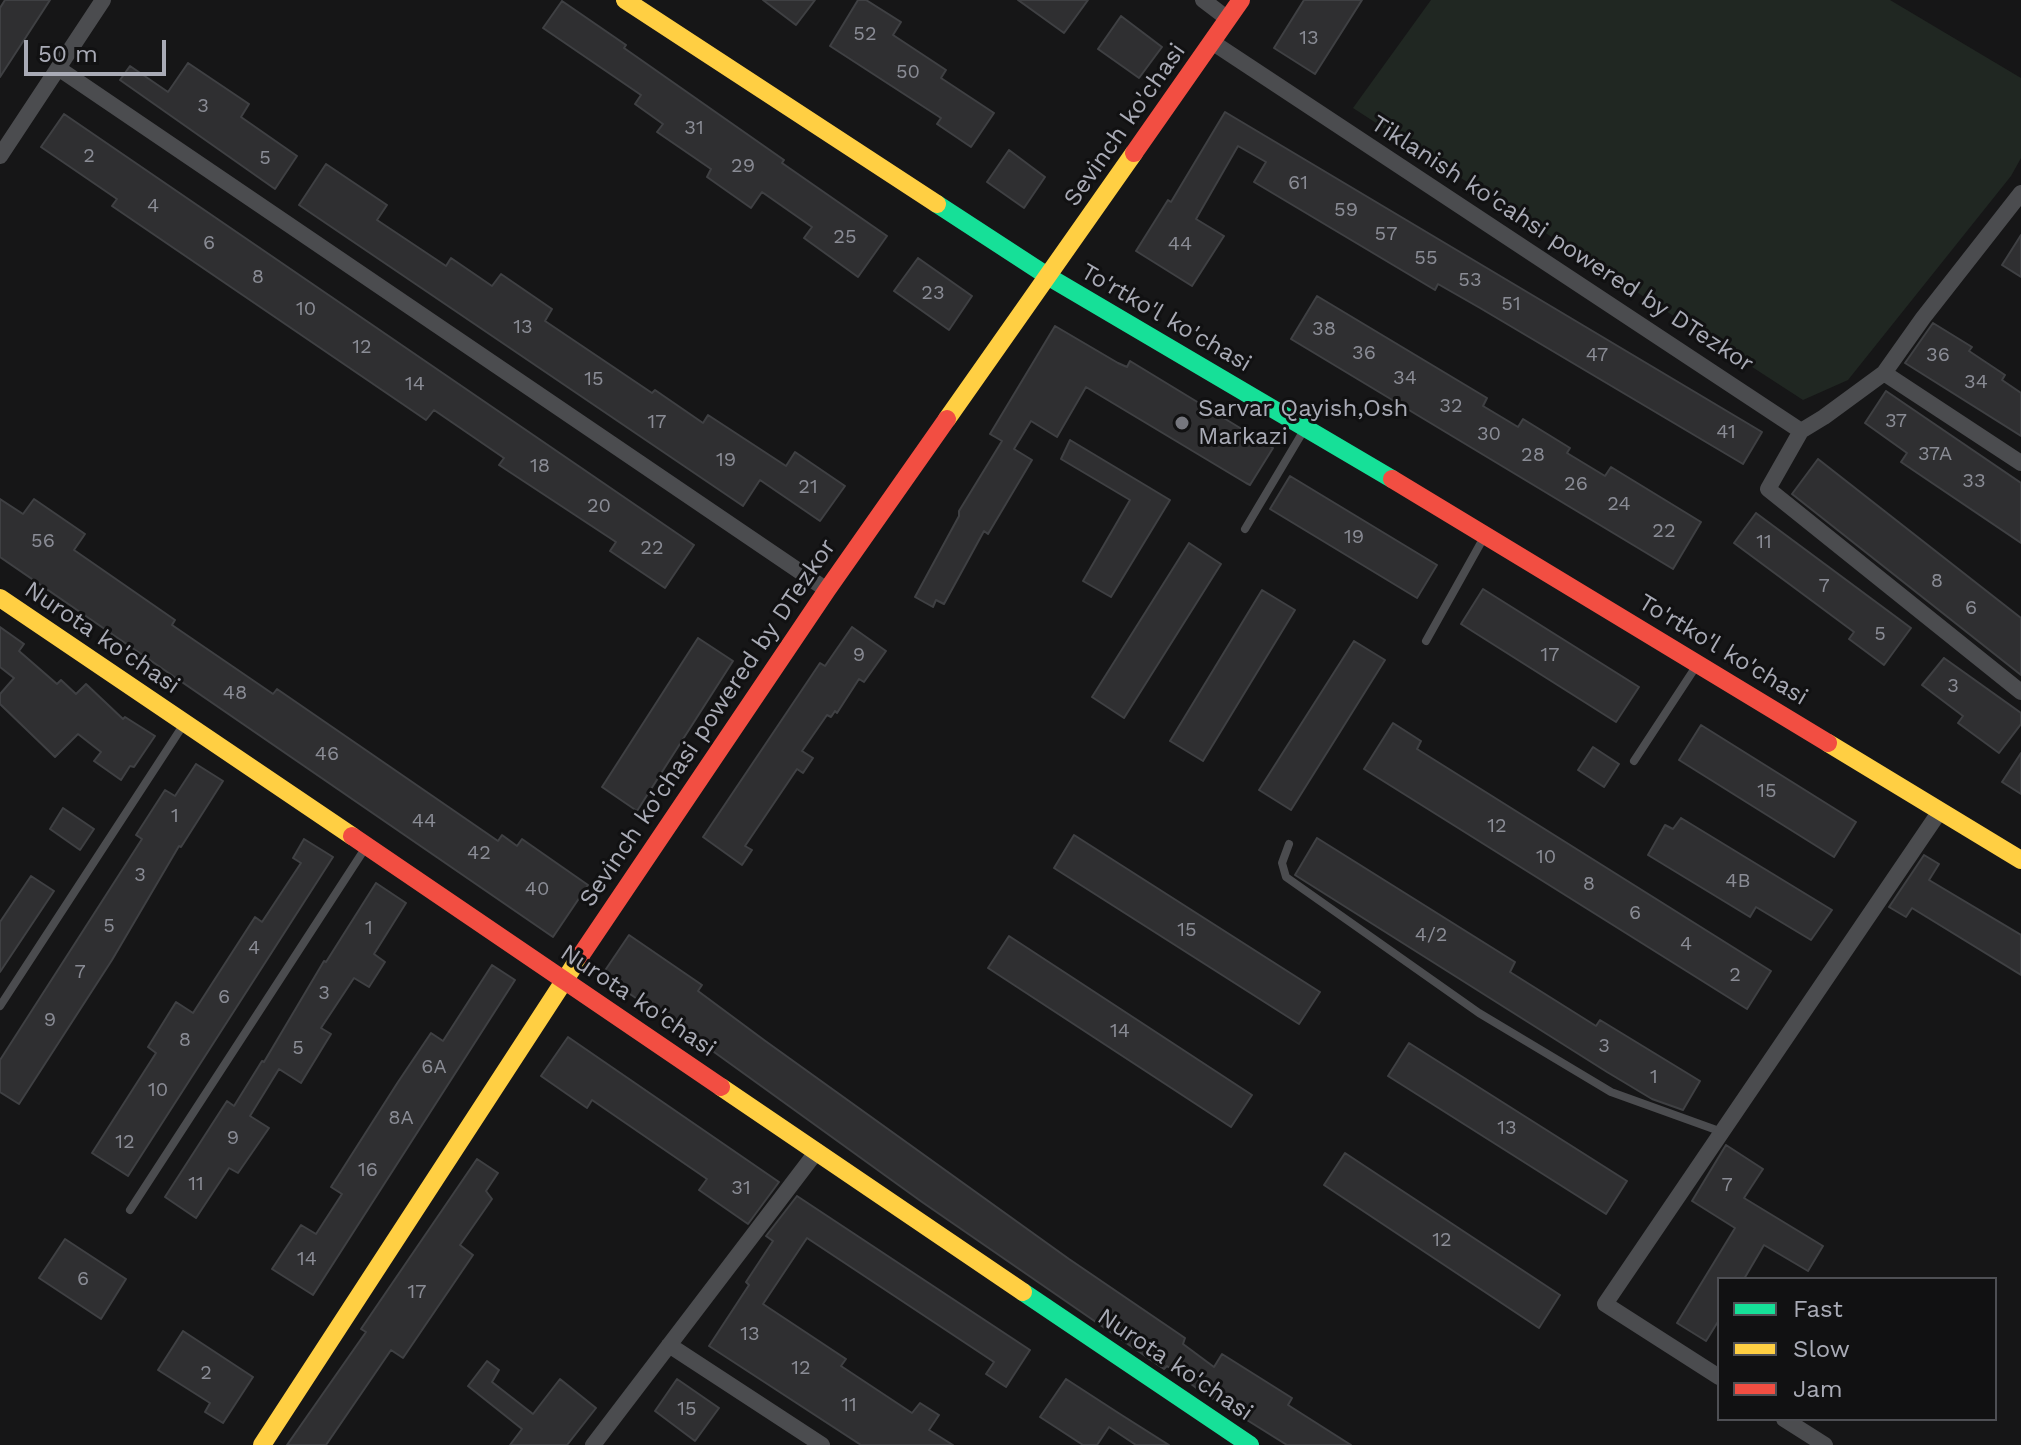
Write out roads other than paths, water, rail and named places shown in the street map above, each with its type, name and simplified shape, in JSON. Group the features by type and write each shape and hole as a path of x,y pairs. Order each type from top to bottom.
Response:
{"street":[{"path":"0,156 103,0"},
{"name":"To'rtko'l ko'chasi","path":"625,0 1049,277 1306,427 2021,860"},
{"path":"1203,0 1228,19"},
{"name":"Sevinch ko'chasi","path":"1049,277 1241,0"},
{"name":"Tiklanish ko'cahsi powered by DTezkor","path":"1212,42 1801,431"},
{"path":"58,68 827,590"},
{"path":"2021,193 1884,373 1801,431 1768,489 2021,692"},
{"name":"Sevinch ko'chasi powered by DTezkor","path":"262,1445 564,980 827,590 1049,277"},
{"path":"1884,373 2021,463"},
{"name":"Nurota ko'chasi","path":"0,598 1249,1445"},
{"path":"1717,1376 1605,1304 1940,811"},
{"path":"593,1445 817,1151"},
{"path":"669,1345 821,1445"},
{"path":"1787,1421 1825,1445"}],"lane":[{"path":"1245,529 1306,427"},
{"path":"1426,641 1485,535"},
{"path":"1634,761 1698,663"},
{"path":"0,1006 185,723"},
{"path":"1289,844 1282,863 1286,877 1479,1013 1611,1092 1722,1132"},
{"path":"130,1210 367,846"}],"place":[{"name":"Sarvar Qayish,Osh Markazi","path":"1182,423"}]}
